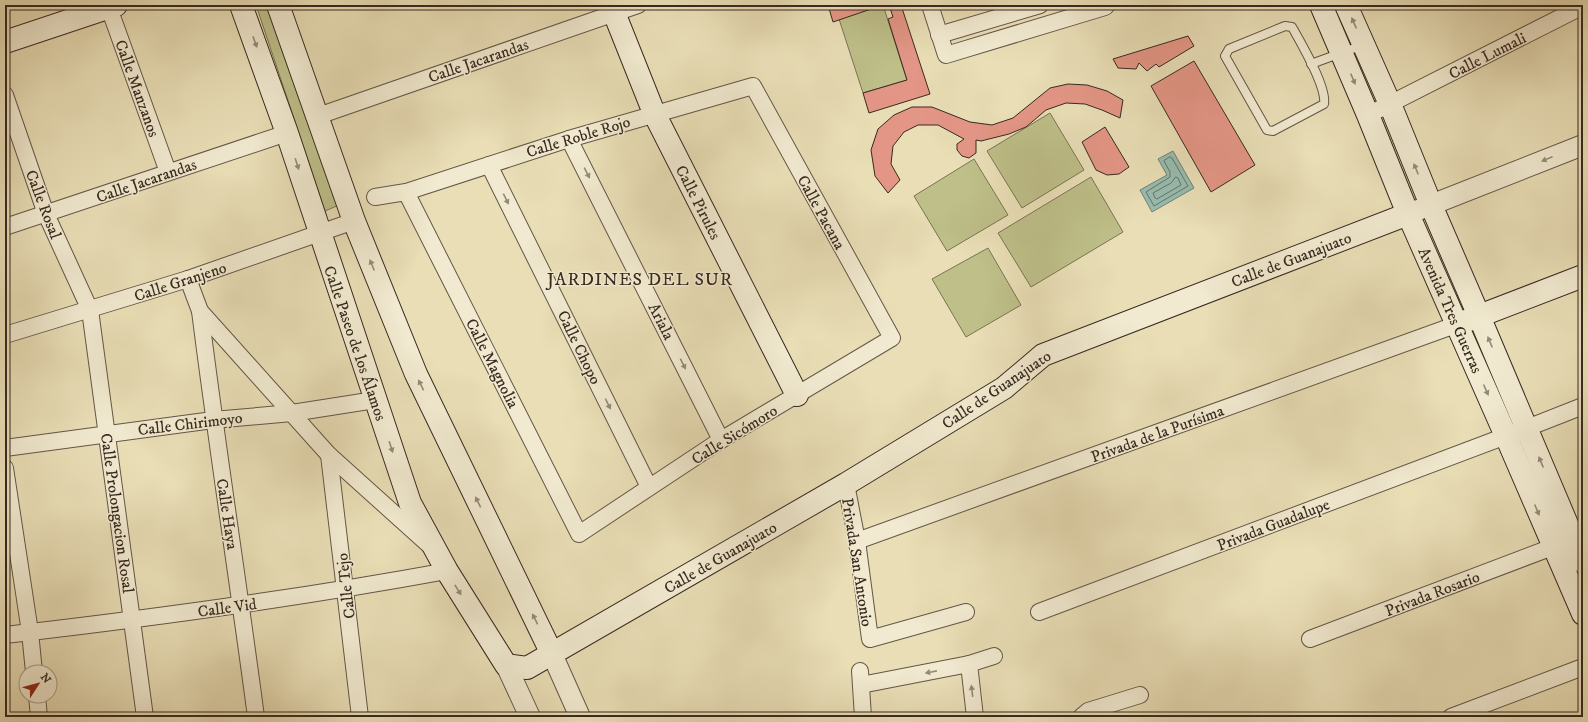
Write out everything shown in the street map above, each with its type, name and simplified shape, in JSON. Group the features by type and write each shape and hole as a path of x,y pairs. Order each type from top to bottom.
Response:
{"main road":[{"name":"Calle Paseo de los Álamos","path":"241,5 287,133 410,503 434,550 506,665"},
{"path":"278,5 354,221 416,374 552,654 527,668 506,665"},
{"name":"Avenida Tres Guerras","path":"1321,5 1408,214 1458,324 1553,548 1583,614"},
{"name":"Avenida Tres Guerras","path":"1346,5 1390,104 1431,205 1527,428 1578,537 1583,562"},
{"path":"5,42 111,6"},
{"name":"Calle Pirules","path":"612,9 654,113 797,395"},
{"name":"Calle de Guanajuato","path":"552,654 846,484 1004,388 1043,355 1408,214"},
{"path":"1458,324 1583,276"}],"street":[{"name":"Calle Jacarandas","path":"318,116 612,9 638,5"},
{"path":"930,5 946,55 1105,7 1107,5"},
{"name":"Calle Manzanos","path":"111,6 168,172"},
{"name":"Calle Lumali","path":"1368,115 1583,6"},
{"path":"940,35 1033,7 1034,29"},
{"name":"Calle Roble Rojo","path":"375,197 406,192 654,113 753,86"},
{"name":"Calle Pacana","path":"753,86 892,338"},
{"name":"Calle Rosal","path":"5,95 46,214 90,310"},
{"name":"Calle Jacarandas","path":"5,227 287,133"},
{"name":"Ariala","path":"569,139 722,440"},
{"name":"Calle de Guanajuato","path":"1408,214 1583,145"},
{"name":"Calle Chopo","path":"489,165 650,487"},
{"name":"Calle Magnolia","path":"406,192 580,534"},
{"name":"Calle Granjeno","path":"5,335 188,280 354,221"},
{"path":"188,280 200,311 329,455 434,550"},
{"name":"Calle Prolongacion Rosal","path":"90,310 133,619 145,717"},
{"name":"Calle Haya","path":"200,311 213,420 242,605 256,717"},
{"name":"Privada de la Purísima","path":"857,541 1458,324"},
{"name":"Calle Sicómoro","path":"580,534 722,440 892,338"},
{"name":"Calle Chirimoyo","path":"5,448 107,433 213,420 292,413 375,400"},
{"name":"Privada Guadalupe","path":"1039,612 1583,406"},
{"name":"Calle Tejo","path":"329,455 360,717"},
{"path":"5,468 30,632 33,664"},
{"name":"Privada San Antonio","path":"846,484 857,541 870,639 966,612"},
{"name":"Privada Rosario","path":"1310,639 1553,548 1578,537"},
{"name":"Calle Vid","path":"5,635 242,605 346,590 447,571"},
{"path":"552,654 580,717"},
{"path":"863,717 860,678 969,664 994,656"},
{"path":"969,664 976,717"},
{"name":"Calle Paseo de los Álamos","path":"506,665 530,717"},
{"path":"1451,717 1583,667"},
{"path":"1081,717 1088,711 1140,695"},
{"path":"38,704 39,717"}],"lane":[{"path":"1285,26 1292,27 1311,64 1325,98 1324,104 1273,131 1267,130 1226,56 1229,49 1285,26"},
{"path":"1311,64 1342,54 1364,44"}],"green space":[{"path":"256,5 272,5 339,205 325,211"},
{"path":"883,5 907,80 863,93 839,19"},
{"path":"1050,113 1084,170 1022,208 987,151"},
{"path":"974,159 1008,215 947,251 914,196"},
{"path":"1091,177 1123,232 1031,287 998,233"},
{"path":"988,248 1021,305 966,337 932,279"}],"water":[{"path":"1173,151 1194,188 1152,212 1140,190 1167,175 1158,159"}],"building":[{"path":"828,5 883,5 833,22"},
{"path":"889,5 901,5 930,94 869,113 863,93 907,80 888,19 893,17"},
{"path":"1188,36 1194,46 1159,67 1156,64 1147,71 1139,63 1136,69 1118,68 1113,59"},
{"path":"1194,61 1255,165 1211,192 1151,86"},
{"path":"1068,84 1087,85 1107,91 1123,100 1120,118 1085,104 1066,103 1046,110 1026,127 1009,134 981,141 976,140 976,153 969,158 962,156 957,150 957,144 964,139 938,125 918,125 904,132 893,146 891,164 900,180 888,193 875,176 871,150 878,129 894,115 912,107 932,107 970,122 992,125 1013,118 1050,88"},
{"path":"1105,127 1129,167 1119,174 1107,175 1096,170 1082,142"}],"district":[{"name":"JARDINES DEL SUR","path":"640,279"}]}
